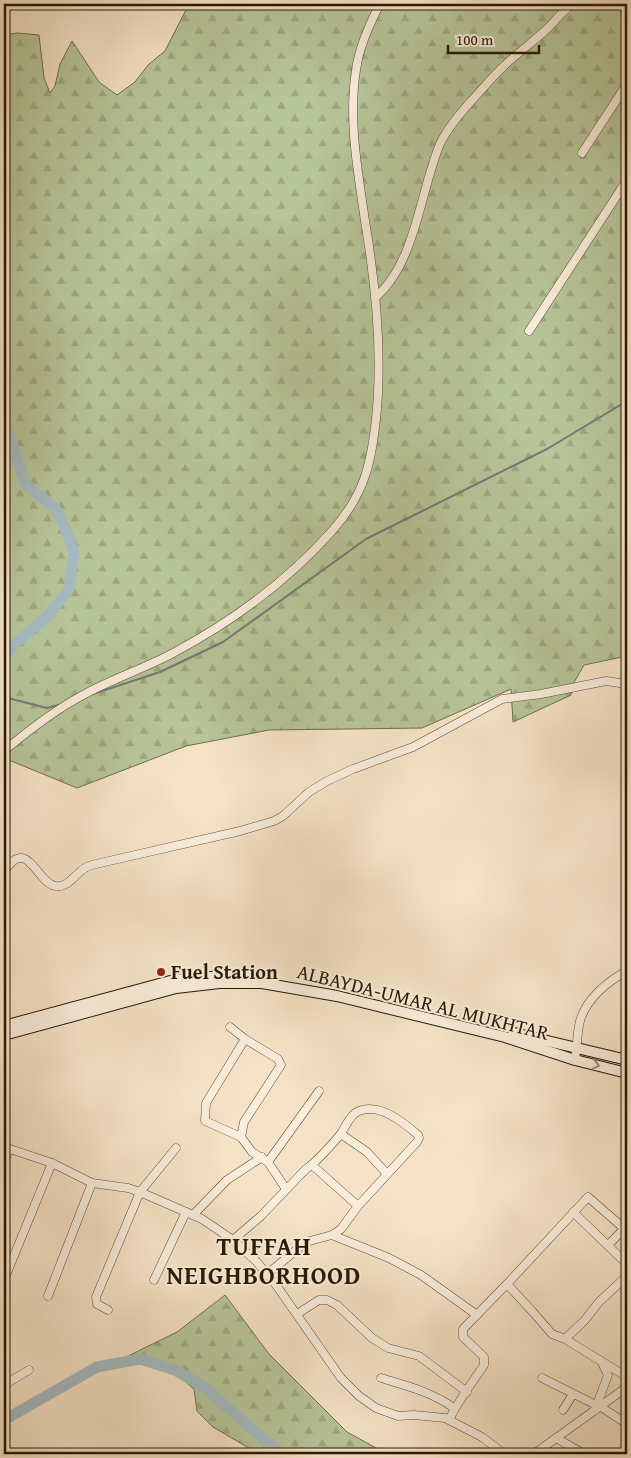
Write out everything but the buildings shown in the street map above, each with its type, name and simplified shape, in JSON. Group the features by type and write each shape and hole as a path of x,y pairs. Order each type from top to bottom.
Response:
{"main road":[{"name":"ALBAYDA-UMAR AL MUKHTAR","path":"4,1026 174,980 235,976 288,980 336,989 627,1060"},
{"name":"ALBAYDA-UMAR AL MUKHTAR","path":"4,1035 175,988 238,982 285,986 337,996 505,1037 575,1060 627,1073"}],"street":[{"path":"4,751 49,716 85,694 174,653 238,615 280,581 318,546 334,529 364,483 372,453 380,368 376,297 359,186 353,128 353,101 356,70 361,49 369,24 380,4"},
{"path":"376,297 386,288 403,256 418,218 435,157 450,126 504,66 572,4"},
{"path":"582,153 627,84"},
{"path":"529,331 627,180"},
{"path":"4,872 17,859 23,858 33,864 46,882 55,886 64,885 85,868 96,864 240,831 274,821 283,816 309,792 327,781 353,769 413,748 502,699 541,694 606,681 627,684"},
{"path":"575,1060 580,1022 584,1011 593,997 627,971"},
{"path":"230,1027 278,1060 281,1065 244,1122 241,1137"},
{"path":"245,1039 206,1103 205,1122 241,1137 252,1152 265,1160 286,1189"},
{"path":"154,1280 189,1214 227,1180 265,1160 319,1091"},
{"path":"233,1240 261,1216 312,1165 341,1134 354,1114 359,1111 368,1109 382,1111 418,1135 418,1142 358,1206 340,1229 332,1235 306,1242 266,1275"},
{"path":"341,1134 367,1152 387,1174"},
{"path":"4,1162 6,1148 52,1163 92,1183 128,1188 140,1192 202,1219 248,1252 276,1285 322,1354 341,1378 359,1396 376,1408 398,1416 414,1415 445,1418 482,1437 504,1454"},
{"path":"108,1310 97,1304 96,1297 140,1192 176,1148"},
{"path":"4,1280 52,1163"},
{"path":"312,1165 358,1206"},
{"path":"48,1296 92,1183"},
{"path":"449,1420 454,1408 467,1392 485,1361 484,1357 463,1337 463,1329 508,1284 588,1197 625,1230 608,1245"},
{"path":"573,1212 627,1264"},
{"path":"332,1235 389,1258 413,1271 477,1315"},
{"path":"565,1339 585,1320 599,1302 627,1276"},
{"path":"508,1284 552,1334 565,1339 627,1377"},
{"path":"297,1314 319,1300 327,1300 337,1305 372,1338 388,1348 419,1356 467,1392"},
{"path":"597,1408 608,1375 601,1361"},
{"path":"4,1385 30,1370"},
{"path":"381,1378 439,1397 454,1408"},
{"path":"542,1378 627,1424"},
{"path":"534,1454 627,1387"},
{"path":"563,1410 573,1394"},
{"path":"556,1438 584,1454"}],"green space":[{"path":"189,4 627,4 627,656 584,665 573,684 571,695 513,722 511,689 422,728 269,730 186,746 77,788 4,758 4,35 17,33 39,35 44,78 50,93 55,86 60,64 72,41 99,82 117,95 135,82 148,65 165,51"},
{"path":"225,1295 269,1354 347,1432 387,1454 259,1454 213,1427 197,1411 194,1389 177,1375 157,1367 120,1360 177,1332"}],"waterway":[{"path":"90,695 160,672 223,642 366,539 547,449 627,401"},
{"path":"4,421 26,485 55,508 74,552 69,589 47,617 13,645 4,660"},
{"path":"4,697 47,708 62,704"},
{"path":"4,1420 97,1367 140,1359 175,1370 205,1388 281,1454"}],"place":[{"name":"Fuel Station","path":"161,972"}],"district":[{"name":"TUFFAH NEIGHBORHOOD","path":"264,1260"}]}
